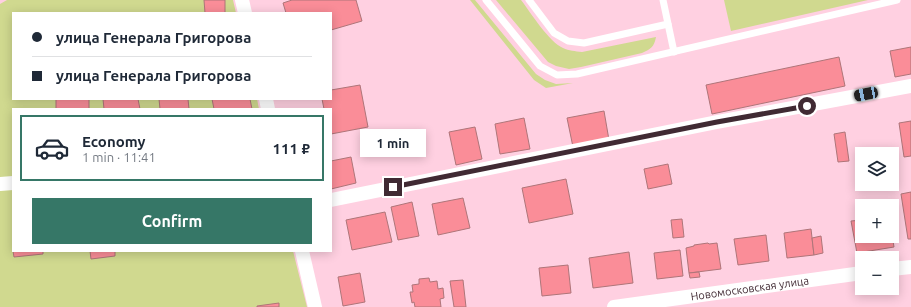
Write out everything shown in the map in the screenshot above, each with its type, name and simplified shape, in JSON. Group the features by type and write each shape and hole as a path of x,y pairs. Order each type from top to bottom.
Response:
{"street":[{"path":"242,0 245,12"},
{"path":"332,200 709,124 911,86"},
{"path":"0,184 12,183"},
{"path":"302,252 315,307"},
{"path":"899,268 911,267"},
{"name":"Новомосковская улица","path":"614,307 855,274"}],"lane":[{"path":"486,0 540,66 557,75 577,74 897,0"},
{"path":"529,0 554,33 568,41 584,43 668,24"},
{"path":"663,0 674,52"}],"green space":[{"path":"7,0 233,0 236,12 12,12 12,100 257,100 259,108 12,108 12,252 293,252 307,307 0,307 0,4"},
{"path":"470,0 475,0 536,74 545,80 556,84 573,83 546,88 534,80"},
{"path":"496,0 521,0 540,27 552,40 568,50 582,52 656,37 652,47 642,53 569,69 556,66 548,62"},
{"path":"724,0 868,0 731,31"}],"building":[{"path":"204,0 225,0 225,12 205,12"},
{"path":"292,0 356,0 362,21 332,30 332,12 286,12 283,3"},
{"path":"911,47 911,74 895,77 890,51"},
{"path":"839,57 845,86 712,114 706,85"},
{"path":"360,85 368,127 332,134 332,108 324,108 322,100 332,100 332,90"},
{"path":"56,100 89,100 89,108 56,108"},
{"path":"103,100 138,100 140,108 104,108"},
{"path":"159,100 188,100 189,108 160,108"},
{"path":"212,100 250,100 252,108 214,108"},
{"path":"604,111 609,140 573,147 567,118"},
{"path":"524,118 530,149 500,154 495,124"},
{"path":"911,121 911,156 904,157 899,123"},
{"path":"475,127 482,159 456,165 449,132"},
{"path":"845,132 849,161 838,162 834,134"},
{"path":"351,157 356,183 332,189 332,161"},
{"path":"668,164 672,184 648,189 644,169"},
{"path":"566,179 573,214 529,223 522,188"},
{"path":"911,192 911,239 908,239 901,194"},
{"path":"463,198 470,228 438,235 432,204"},
{"path":"412,202 419,236 398,240 391,207"},
{"path":"385,212 392,242 352,250 346,220"},
{"path":"682,219 684,237 673,238 671,220"},
{"path":"851,221 855,221 855,242"},
{"path":"811,229 814,255 787,258 784,233"},
{"path":"766,235 769,261 738,265 734,239"},
{"path":"821,236 823,253 814,255 812,238"},
{"path":"708,243 717,243 721,269 689,273 686,248"},
{"path":"855,243 893,243 894,247 869,251 857,251"},
{"path":"680,250 683,276 657,279 654,253"},
{"path":"13,252 43,252 43,254 14,257"},
{"path":"90,252 115,252 115,256 91,259"},
{"path":"629,252 633,283 593,288 589,258"},
{"path":"568,265 571,293 542,296 539,268"},
{"path":"699,272 700,277 690,278 689,273"},
{"path":"360,273 365,302 343,306 338,277"},
{"path":"429,278 430,282 437,281 438,289 443,288 444,298 440,299 441,307 415,307 414,302 412,303 410,292 413,292 412,285 419,284 419,279"},
{"path":"463,280 466,307 454,307 450,281"},
{"path":"279,303 279,307 257,307 257,306"}],"route":[{"path":"393,187 717,122 807,106"}]}
